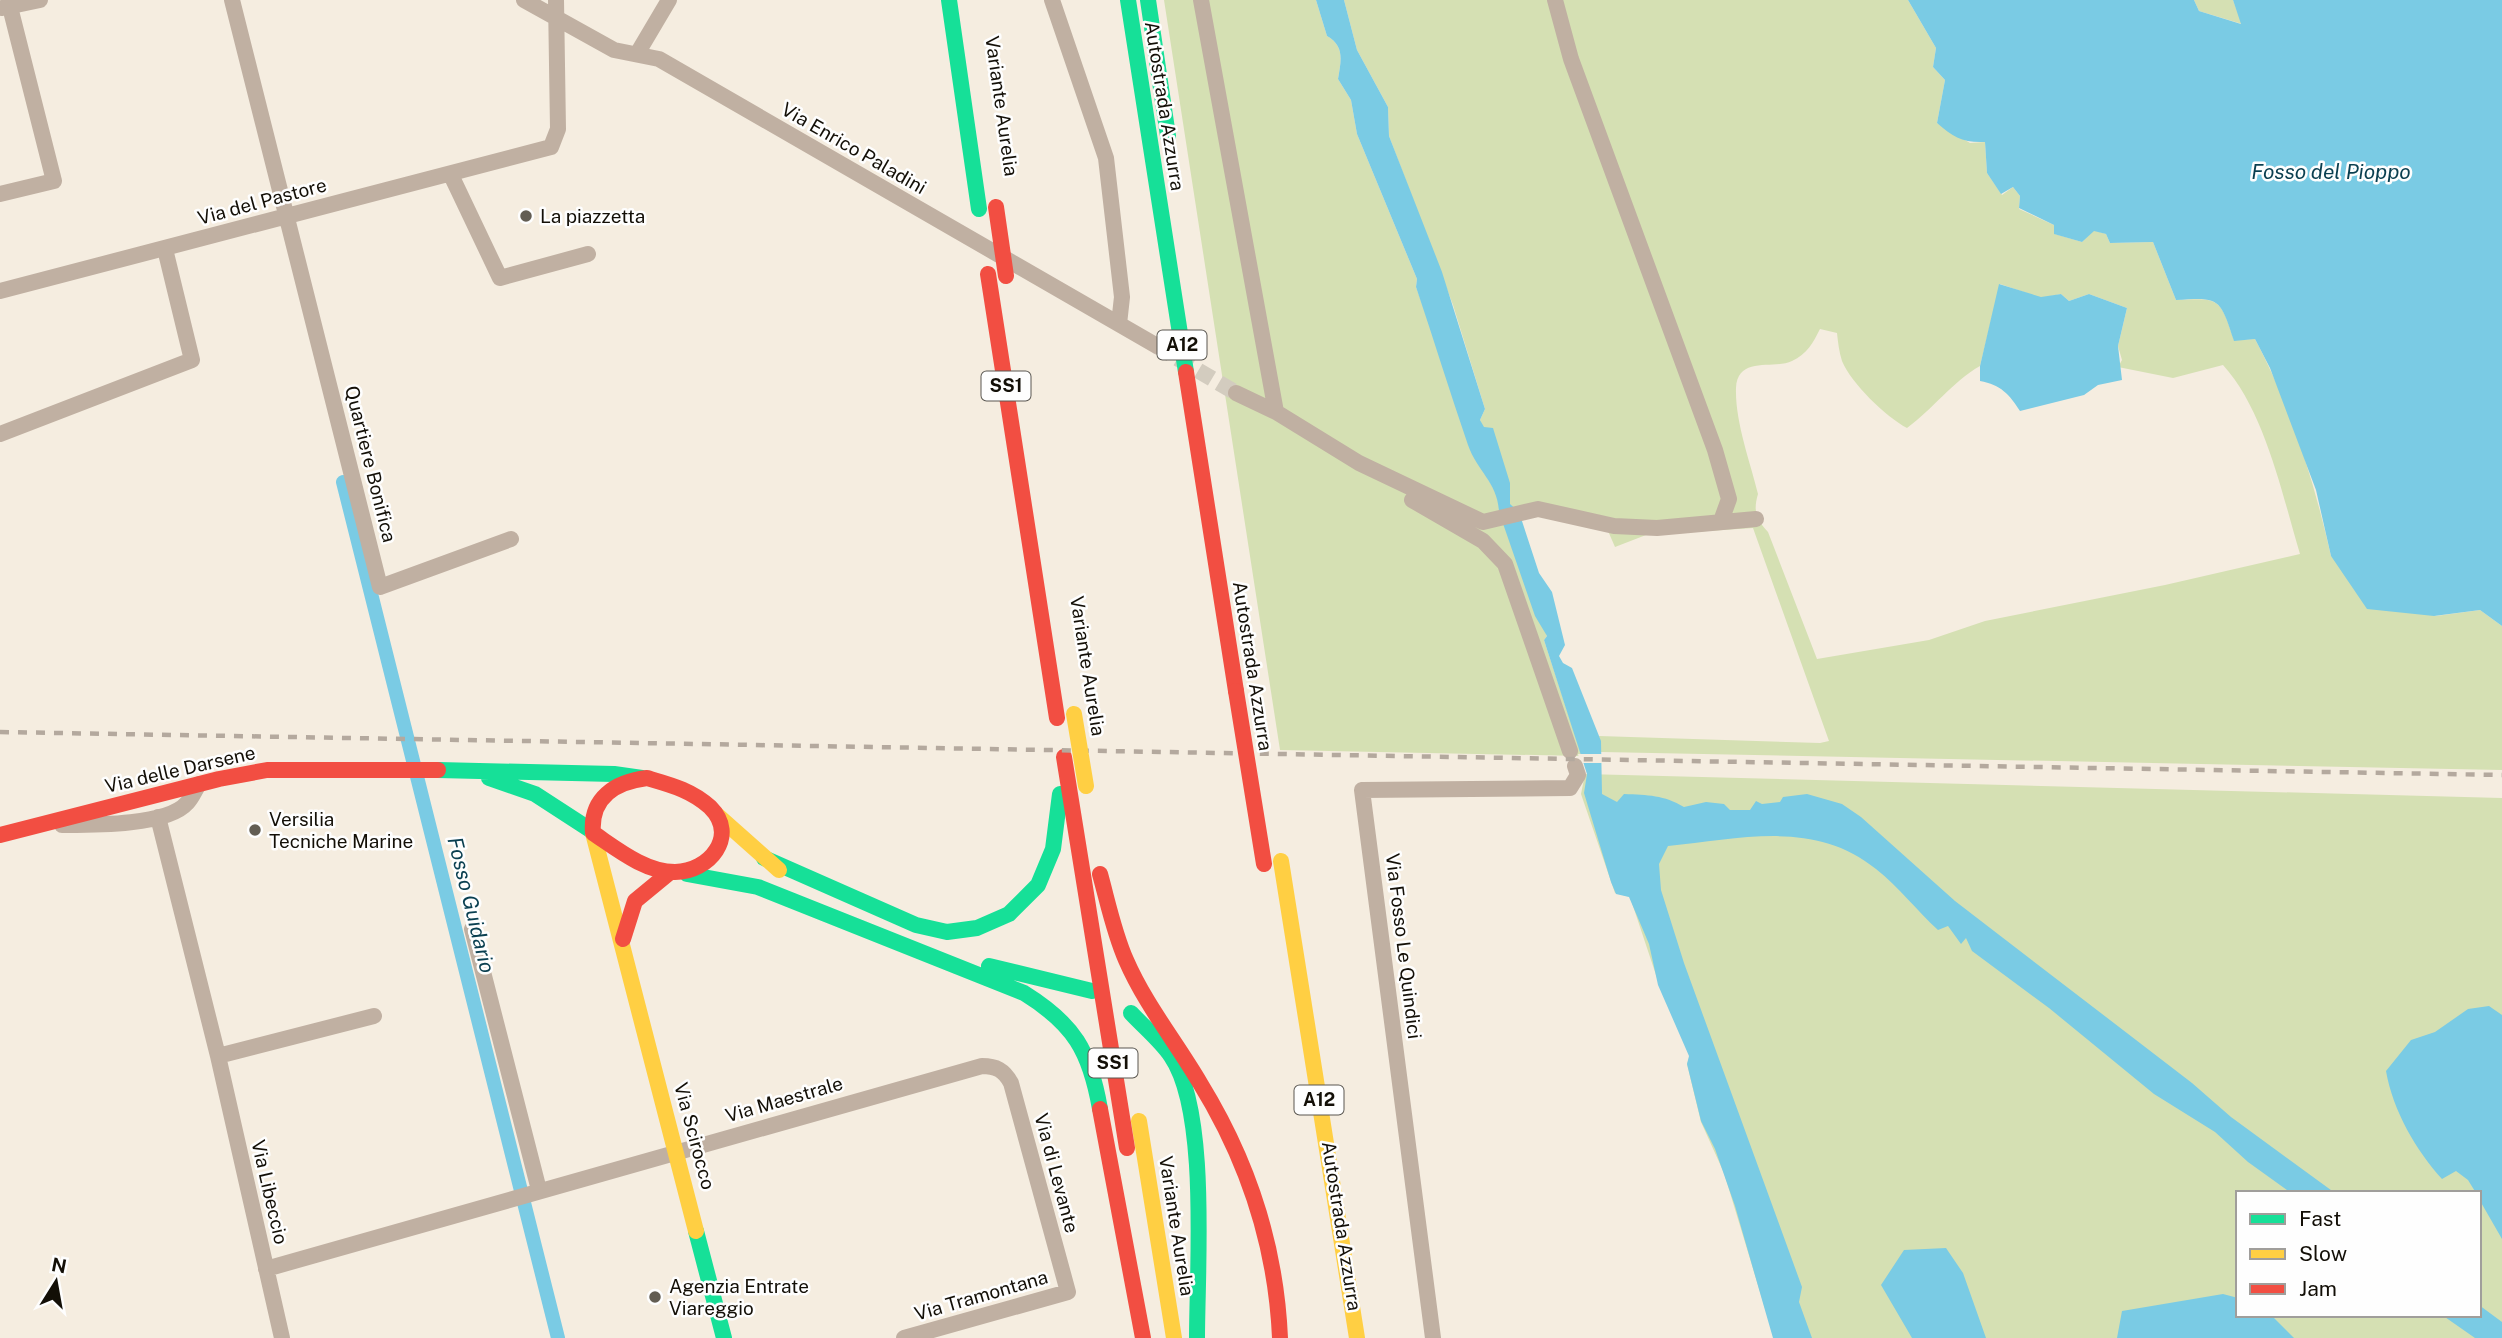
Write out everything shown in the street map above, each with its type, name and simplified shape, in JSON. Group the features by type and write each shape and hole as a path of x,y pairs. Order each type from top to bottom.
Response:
{"main road":[{"name":"Variante Aurelia","path":"949,0 988,274 1064,757 1100,874 1174,1338"},
{"name":"Variante Aurelia","path":"965,0 984,124"},
{"name":"Autostrada Azzurra","path":"1128,0 1265,871"},
{"name":"Autostrada Azzurra","path":"1148,0 1170,150"},
{"path":"995,200 1007,283"},
{"name":"SS1","path":"1024,399 1041,508"},
{"name":"Variante Aurelia","path":"1073,707 1072,787 1156,1338"},
{"name":"Via delle Darsene","path":"0,835 199,784 279,769 621,774 642,778"},
{"name":"Via delle Darsene","path":"456,771 523,789 592,832"},
{"path":"898,941 809,891 764,858 702,800 680,788 642,778 615,787 602,796 593,813 592,832 629,859 669,873 687,873 758,887 840,922 935,955 1014,989 1045,1006 1072,1031 1086,1052 1097,1086 1143,1338"},
{"path":"764,858 916,925 943,931 977,928 1009,914 1038,885 1053,849 1072,787"},
{"path":"687,873 708,863 718,850 722,830 717,816"},
{"name":"Via Scirocco","path":"592,832 678,1151 724,1338"},
{"name":"Autostrada Azzurra","path":"1280,855 1357,1338"},
{"name":"Via Scirocco","path":"622,944 631,906 644,890 669,873"},
{"path":"1100,874 1129,968 1201,1084 1232,1141 1249,1182 1269,1256 1280,1338"},
{"path":"935,955 1028,974 1092,991"},
{"path":"935,955 1029,1013 1050,1033 1074,1067 1091,1122 1129,1338"},
{"path":"1131,1013 1172,1057 1190,1101 1196,1146 1197,1338"}],"street":[{"path":"0,194 54,181 5,8 40,0"},
{"path":"232,0 286,216"},
{"name":"Via Enrico Paladini","path":"524,0 614,50 659,59 1157,346"},
{"path":"556,0 556,18"},
{"path":"637,54 668,0"},
{"path":"1052,0 1106,158 1122,297 1119,324"},
{"path":"1201,0 1276,412"},
{"path":"1555,0 1580,85 1715,450 1729,499 1721,521"},
{"name":"Via del Pastore","path":"0,291 551,147 558,137 556,18"},
{"path":"451,175 500,278 588,254"},
{"name":"Quartiere Bonifica","path":"286,216 380,587 511,539"},
{"path":"0,435 192,360 165,248"},
{"path":"1236,393 1276,412 1339,451 1483,522 1538,509 1614,526 1657,528 1756,519"},
{"name":"Via Fosso Le Quindici","path":"1339,451 1344,462 1483,541 1505,564 1578,775 1570,788 1362,790 1433,1338"},
{"path":"38,824 94,825 158,817 178,810 188,803 199,784"},
{"name":"Via Libeccio","path":"158,817 218,1056 282,1338"},
{"path":"472,929 536,1190"},
{"path":"218,1056 374,1016"},
{"name":"Via Maestrale","path":"266,1269 536,1190 982,1066 1000,1069"},
{"name":"Via di Levante","path":"1000,1069 1011,1083 1068,1292"},
{"name":"Via Tramontana","path":"904,1338 1068,1292"}],"green space":[{"path":"1164,0 1316,0 1327,36 1339,49 1341,60 1338,79 1351,100 1357,134 1417,279 1416,287 1481,467 1499,498 1499,512 1547,636 1544,640 1582,756 1280,750"},
{"path":"1344,0 1908,0 1936,48 1933,67 1945,80 1937,123 1970,143 1985,142 1987,173 2002,195 2013,187 2020,196 2019,209 2054,225 2055,234 2082,242 2093,230 2106,234 2110,243 2153,242 2176,300 2210,300 2221,308 2234,340 2255,339 2280,391 2300,445 2331,556 2436,616 2480,610 2502,626 2502,770 1601,752 1599,736 1820,743 1829,741 1753,528 1646,535 1615,547 1605,524 1519,512 1510,505 1507,486 1480,420 1485,409 1453,305 1389,136 1388,107 1357,50","holes":["2000,284 2041,298 2061,294 2069,301 2089,294 2127,308 2118,346 2122,360 2118,367 2173,378 2223,365 2238,384 2261,429 2300,554 2165,585 1985,621 1929,640 1817,659 1768,532 1757,514 1758,494 1736,401 1738,378 1750,367 1792,361 1809,348 1820,329 1837,333 1842,361 1853,379 1880,408 1907,428 1960,380 1980,366"]},
{"path":"2194,0 2233,0 2242,24 2199,11"},
{"path":"1585,774 2502,798 2502,1338 1774,1338 1724,1173 1701,1122 1687,1064 1690,1055 1659,984 1630,897 1615,893 1581,794"}],"water":[{"path":"1316,0 1344,0 1357,50 1388,107 1389,136 1442,272 1485,409 1480,420 1484,427 1493,428 1510,483 1510,504 1519,512 1539,573 1552,592 1565,645 1559,656 1563,663 1572,668 1601,741 1602,794 1617,802 1624,794 1641,795 1663,798 1684,807 1706,802 1724,804 1730,810 1750,810 1756,801 1762,804 1780,802 1783,797 1807,794 1842,804 1861,817 1955,901 2192,1083 2231,1117 2332,1191 2288,1191 2248,1162 2215,1132 2154,1094 2049,1008 1972,951 1966,938 1961,944 1948,926 1938,930 1884,876 1853,853 1828,843 1776,836 1668,846 1659,864 1661,890 1684,963 1802,1287 1799,1302 1812,1338 1773,1338 1735,1206 1715,1149 1701,1121 1687,1064 1689,1056 1658,985 1649,944 1629,897 1616,894 1611,882 1584,793 1587,774 1544,640 1547,636 1535,616 1495,493 1468,445 1416,287 1417,279 1357,134 1351,100 1338,79 1341,60 1339,49 1327,36"},
{"name":"Fosso del Pioppo","path":"1908,0 2194,0 2199,11 2241,24 2233,0 2502,0 2502,626 2480,610 2434,616 2367,609 2331,556 2316,490 2270,368 2255,339 2234,341 2221,308 2210,300 2176,300 2153,242 2110,243 2106,234 2094,231 2082,242 2054,234 2054,225 2019,208 2020,196 2013,187 2001,194 1987,173 1985,142 1959,138 1937,123 1945,80 1933,67 1936,48"},
{"path":"1999,284 2041,297 2061,294 2069,301 2089,294 2127,308 2118,346 2122,380 2098,385 2084,395 2020,411 2004,391 1980,381 1980,366"},
{"path":"2489,1006 2502,1015 2502,1239 2481,1202 2481,1191 2475,1191 2468,1180 2456,1171 2442,1179 2423,1156 2400,1115 2386,1071 2411,1040 2435,1032 2468,1009"},
{"path":"1946,1248 1963,1273 1986,1338 1912,1338 1881,1285 1904,1250"},
{"path":"2223,1294 2236,1297 2236,1317 2273,1317 2294,1338 2117,1338 2122,1311"},
{"path":"2481,1306 2502,1322 2502,1338 2475,1338 2445,1317 2481,1317"}],"pier":[{"path":"1578,754 1604,754 1604,763 1580,763"}],"waterway":[{"name":"Fosso Guidario","path":"343,482 558,1338"}],"tunnel":[{"path":"1157,346 1236,393"}],"railway":[{"path":"0,732 2502,775"}],"traffic: fast":[{"path":"949,0 979,209"},
{"path":"1128,0 1186,372"},
{"path":"1148,0 1168,136"},
{"path":"438,770 614,774 642,778"},
{"path":"489,778 535,794 592,831"},
{"path":"764,858 916,925 947,932 977,928 1009,914 1038,885 1053,849 1060,794"},
{"path":"687,874 758,887 1024,993 1056,1016 1077,1041 1091,1071 1100,1109"},
{"path":"989,966 1092,991"},
{"path":"1131,1013 1171,1056 1183,1081 1191,1114 1198,1192 1197,1338"},
{"path":"696,1231 724,1338"}],"traffic: slow":[{"path":"1074,714 1086,786"},
{"path":"717,815 779,870"},
{"path":"593,833 696,1231"},
{"path":"1281,861 1357,1338"},
{"path":"1139,1121 1174,1338"}],"traffic: jam":[{"path":"996,207 1006,276"},
{"path":"988,274 1057,718"},
{"path":"1186,372 1236,691"},
{"path":"1236,691 1264,864"},
{"path":"1064,757 1127,1148"},
{"path":"0,835 219,779 267,770 438,770"},
{"path":"647,778 696,796 710,807 718,818 722,829 721,840 709,859 699,866 675,872 653,868 593,833 593,821 600,801 625,783 647,778"},
{"path":"623,939 635,901 669,873"},
{"path":"1100,874 1126,960 1151,1007 1217,1113 1245,1174 1266,1237 1273,1270 1280,1338"},
{"path":"1100,1109 1143,1338"}],"place":[{"name":"La piazzetta","path":"526,216"},
{"name":"Versilia Tecniche Marine","path":"255,830"},
{"name":"Agenzia Entrate Viareggio","path":"655,1297"}]}
